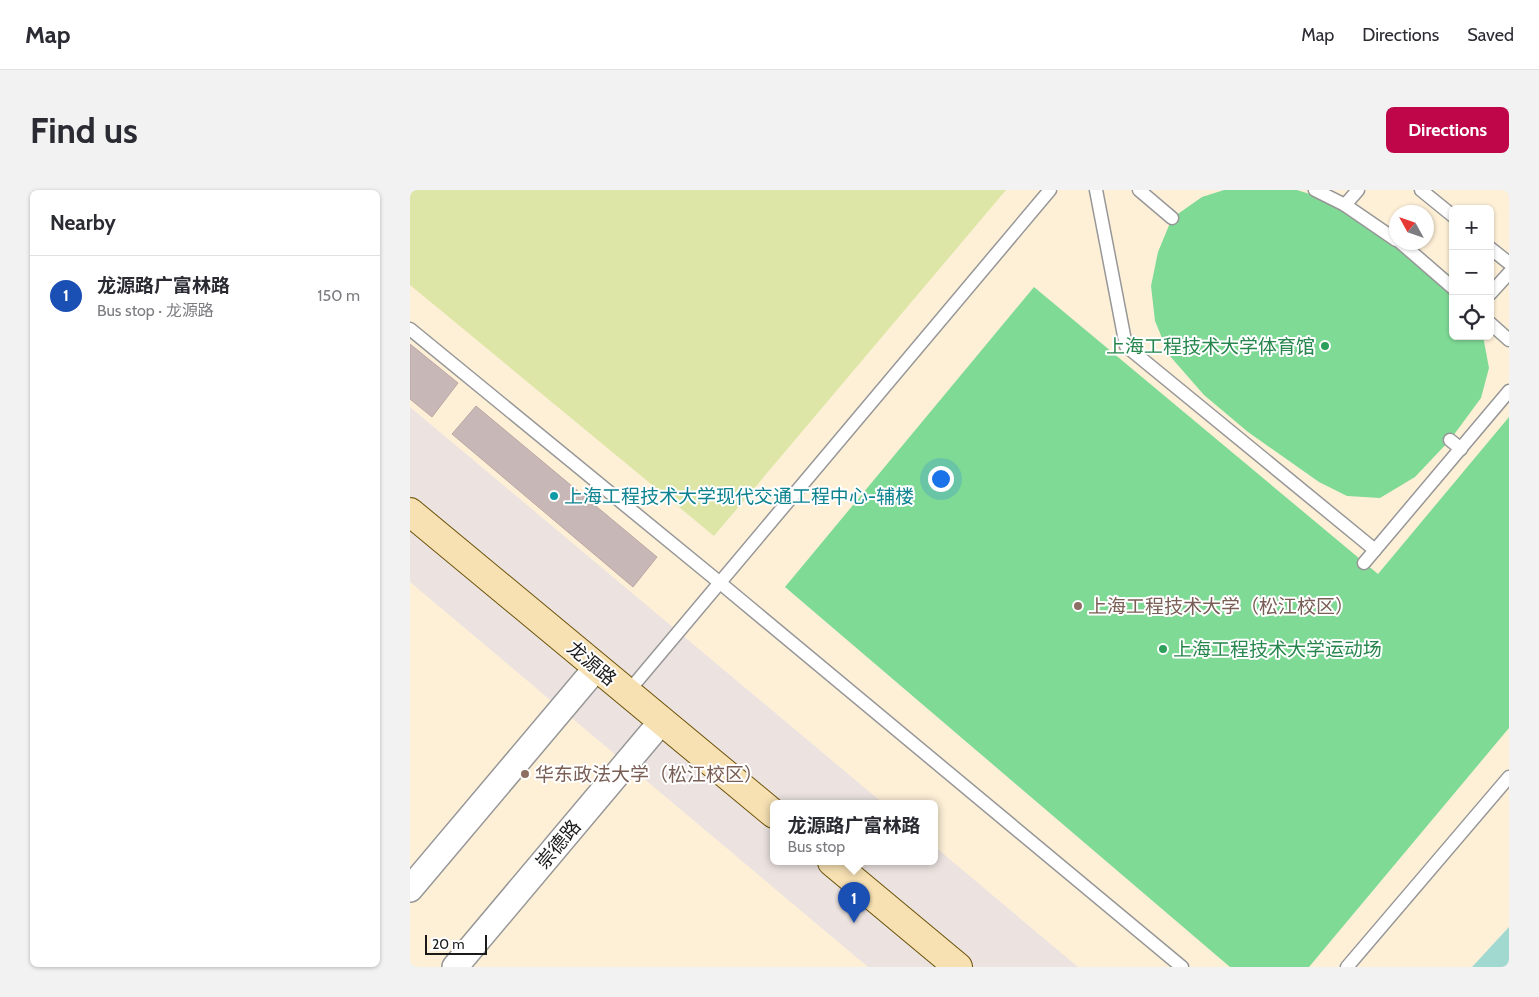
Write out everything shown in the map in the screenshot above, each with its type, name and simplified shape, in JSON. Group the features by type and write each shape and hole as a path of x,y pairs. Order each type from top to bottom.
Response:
{"main road":[{"name":"龙源路","path":"410,512 770,811"},
{"path":"836,865 958,967"}],"street":[{"path":"410,889 597,667"},
{"name":"崇德路","path":"455,967 662,722"}],"lane":[{"path":"627,693 1050,190"},
{"path":"1096,190 1126,346 1375,550"},
{"path":"1139,190 1172,218"},
{"path":"1315,190 1345,205 1389,235"},
{"path":"1345,205 1358,190"},
{"path":"1421,190 1449,213"},
{"path":"1409,250 1449,285"},
{"path":"1493,250 1509,263"},
{"path":"1494,290 1509,273"},
{"path":"1494,327 1509,340"},
{"path":"410,329 719,582 1182,967"},
{"path":"1364,563 1509,391"},
{"path":"1450,440 1461,449"},
{"path":"1347,967 1509,777"}],"shaded area":[{"name":"上海工程技术大学（松江校区）","path":"410,190 1509,190 1509,967 1078,967 938,849 938,800 879,800 410,407"},
{"name":"华东政法大学（松江校区）","path":"410,582 868,967 410,967"}],"green space":[{"path":"410,190 1006,190 714,536 410,285"},
{"name":"上海工程技术大学体育馆","path":"1224,190 1297,190 1345,205 1389,239 1389,250 1404,250 1449,285 1449,340 1484,340 1489,368 1481,398 1450,440 1415,477 1380,498 1347,496 1319,482 1248,432 1204,395 1169,355 1155,321 1151,286 1158,252 1172,218 1202,197"},
{"name":"上海工程技术大学运动场","path":"1034,287 1378,574 1509,417 1509,728 1309,967 1230,967 785,587"}],"water":[{"path":"1509,927 1509,967 1472,967"}],"building":[{"path":"410,344 458,383 432,417 410,399"},
{"name":"上海工程技术大学现代交通工程中心-辅楼","path":"476,406 657,557 633,587 452,434"}],"place":[{"name":"上海工程技术大学体育馆","path":"1325,346"},
{"name":"上海工程技术大学现代交通工程中心-辅楼","path":"554,496"},
{"name":"上海工程技术大学（松江校区）","path":"1078,606"},
{"name":"上海工程技术大学运动场","path":"1163,649"},
{"name":"华东政法大学（松江校区）","path":"525,774"},
{"name":"龙源路广富林路","path":"854,923"}]}
